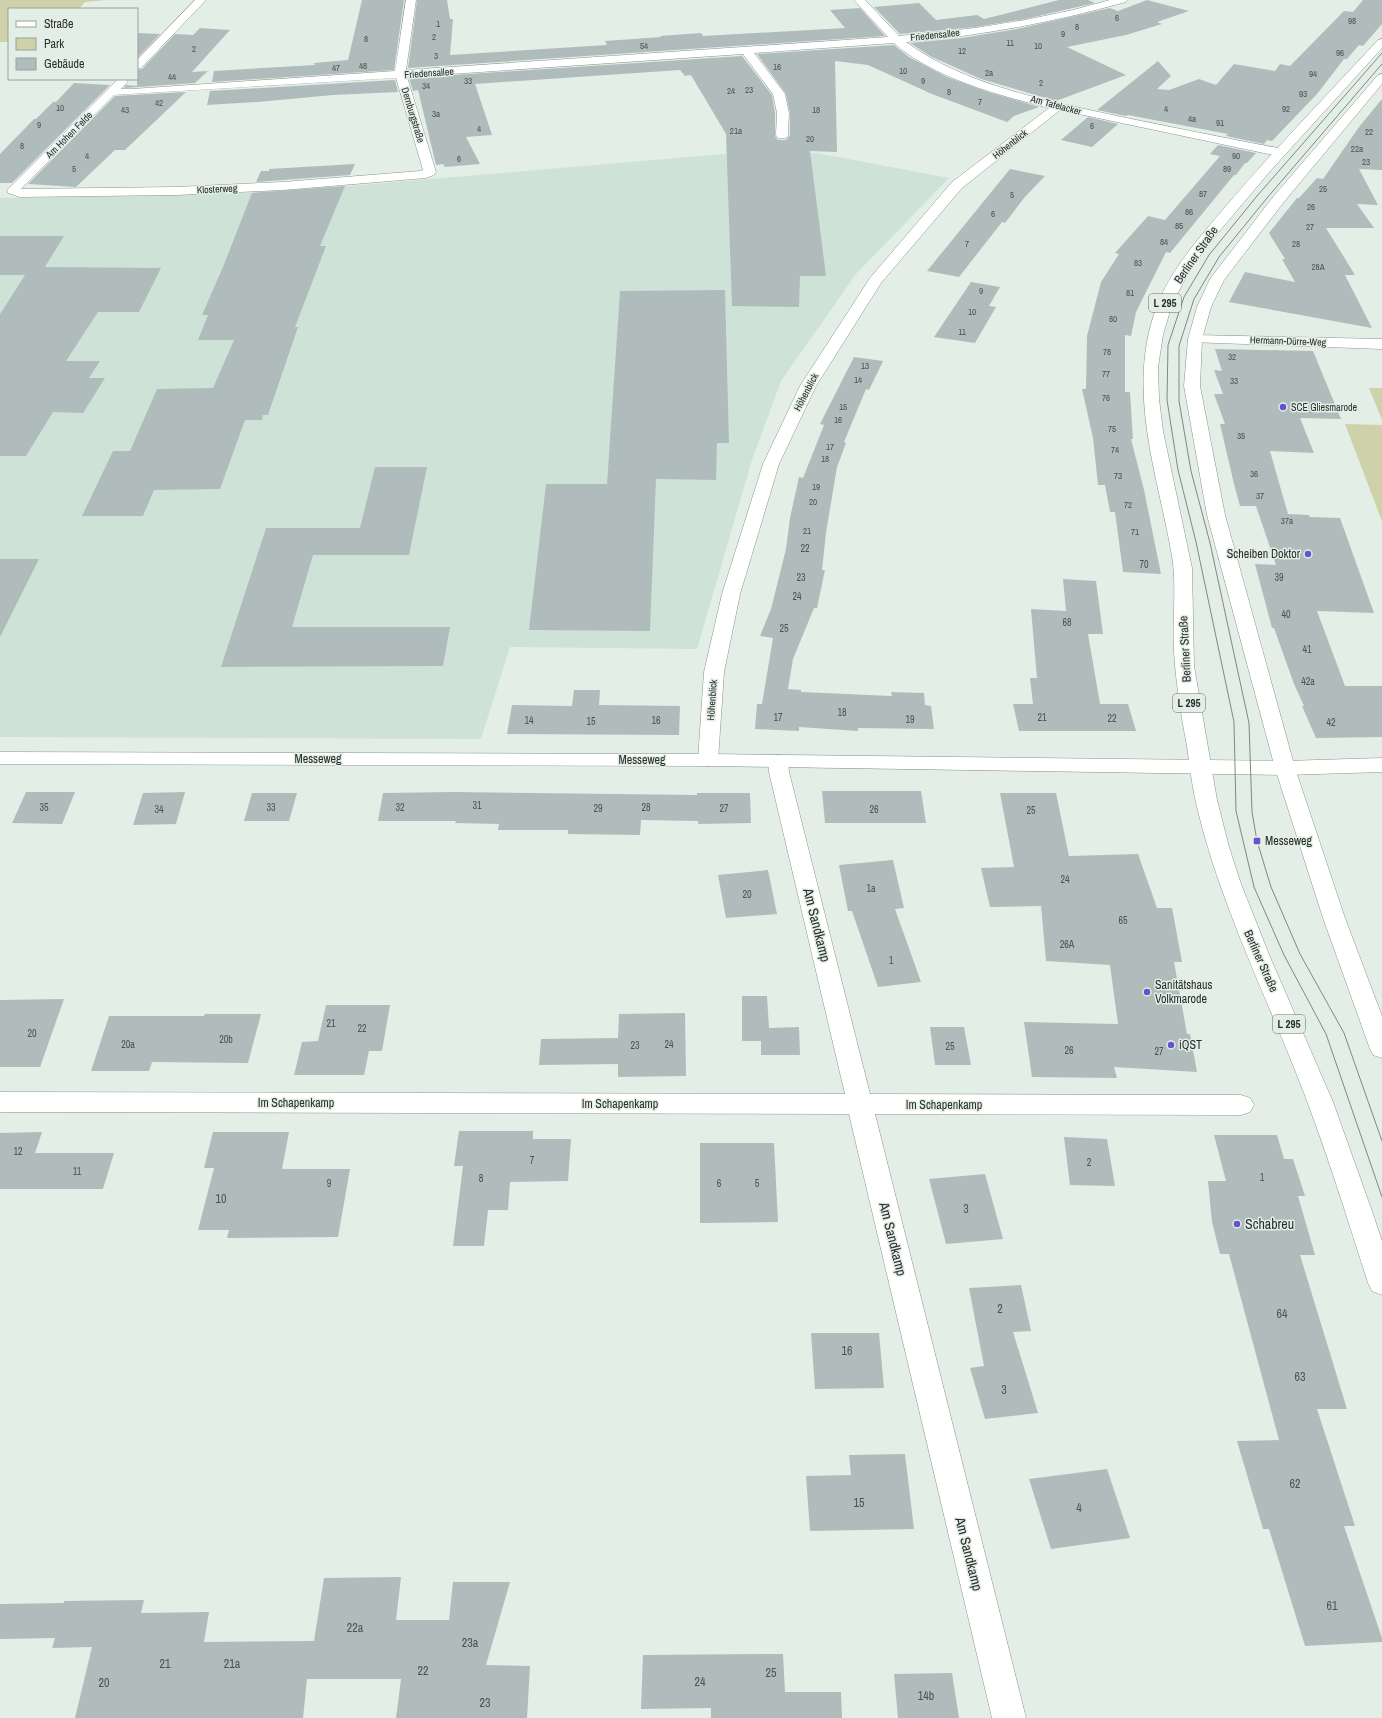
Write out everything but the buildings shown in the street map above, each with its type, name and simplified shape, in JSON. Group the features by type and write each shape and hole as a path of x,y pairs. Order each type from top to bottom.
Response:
{"street":[{"path":"138,65 201,0"},
{"name":"Dernburgstraße","path":"411,0 400,68 430,172 421,175"},
{"name":"Am Tafelacker","path":"859,0 880,24 896,39 918,55 963,76 1057,107 1278,152"},
{"name":"Friedensallee","path":"112,92 401,75 896,39 1038,21 1078,13 1122,0"},
{"name":"Berliner Straße","path":"1382,42 1278,152 1211,233 1180,274 1164,304 1154,338 1150,377 1152,414 1160,465 1174,521 1185,588 1183,639 1188,699 1198,766 1214,833 1238,909 1278,999 1321,1104 1382,1283"},
{"path":"746,50 779,94 783,113 782,135"},
{"path":"1382,77 1278,200 1217,279 1204,307 1195,339 1192,386 1216,515 1285,768 1334,918 1382,1049"},
{"name":"Am Hohen Felde","path":"13,190 124,80"},
{"name":"Höhenblick","path":"708,760 714,672 731,594 771,464 808,386 875,280 957,185 1057,107"},
{"name":"Klosterweg","path":"13,190 20,193 160,192 283,186 421,175"},
{"name":"Hermann-Dürre-Weg","path":"1195,339 1382,344"},
{"name":"Messeweg","path":"0,758 708,760 1285,768 1382,765"},
{"name":"Am Sandkamp","path":"778,761 779,772 1009,1718"},
{"name":"Im Schapenkamp","path":"0,1102 1241,1105"}],"shaded area":[{"path":"735,153 817,153 949,178 856,274 781,381 752,460 697,649 510,647 481,739 0,737 0,198 225,194 350,186"}],"green space":[{"path":"0,0 106,0 85,2 80,8 8,8 8,42 0,42"},
{"path":"1369,388 1382,388 1382,420"},
{"path":"1345,424 1382,425 1382,521"}],"tram line":[{"path":"1382,53 1257,196 1209,255 1184,297 1168,345 1167,400 1178,470 1196,542 1234,722 1236,811 1254,887 1284,955 1326,1034 1382,1197"},
{"path":"1382,64 1267,198 1219,257 1194,299 1179,346 1179,401 1191,471 1210,543 1249,723 1252,812 1257,841 1271,887 1300,954 1344,1033 1382,1141"}],"place":[{"name":"SCE Gliesmarode","path":"1283,407"},
{"name":"Scheiben Doktor","path":"1308,554"},
{"name":"Messeweg","path":"1257,841"},
{"name":"Sanitätshaus Volkmarode","path":"1147,992"},
{"name":"iQST","path":"1171,1045"},
{"name":"Schabreu","path":"1237,1224"}]}
